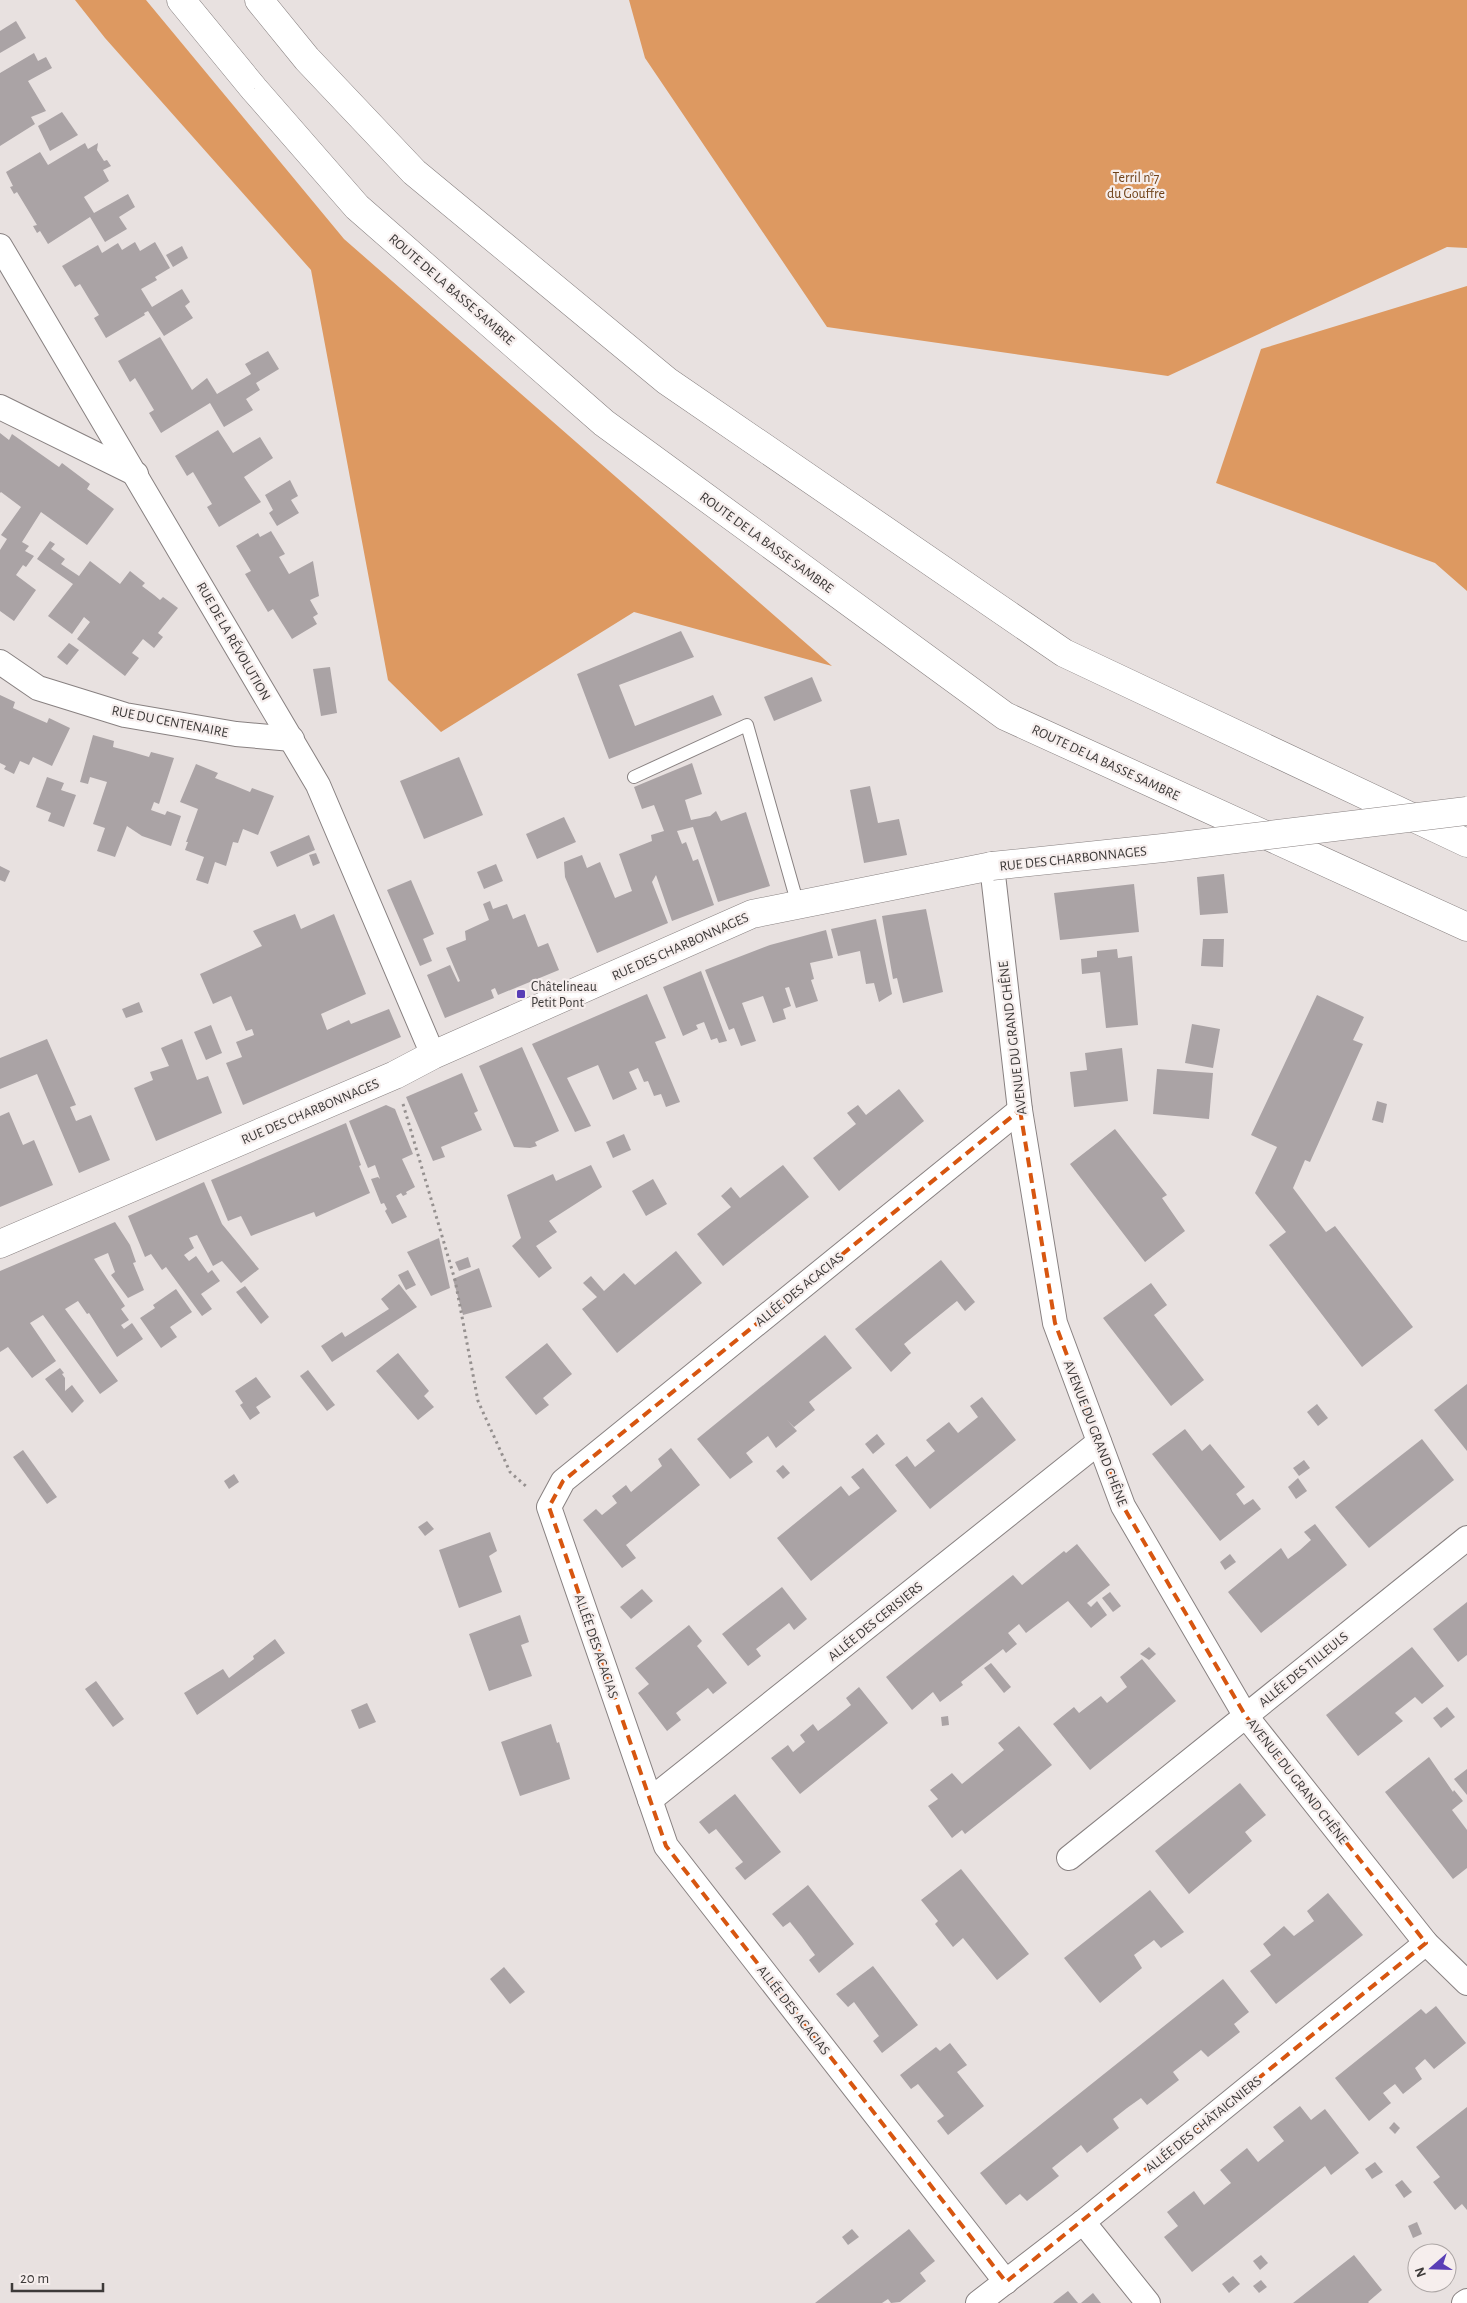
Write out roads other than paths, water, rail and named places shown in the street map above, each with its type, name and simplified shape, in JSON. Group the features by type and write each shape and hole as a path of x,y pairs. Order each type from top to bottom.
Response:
{"main road":[{"name":"ROUTE DE LA BASSE SAMBRE","path":"181,0 254,89 357,206 589,410 1005,716 1467,927"},
{"path":"259,0 307,59 414,172 667,381 1064,653 1467,843"},
{"name":"RUE DES CHARBONNAGES","path":"0,1244 395,1075 433,1055 752,914 992,866 1163,848 1467,811"}],"street":[{"name":"RUE DE LA RÉVOLUTION","path":"0,246 318,785 433,1055"},
{"path":"0,407 136,474"},
{"name":"RUE DU CENTENAIRE","path":"0,662 38,688 125,715 236,734 292,740"},
{"name":"AVENUE DU GRAND CHÊNE","path":"992,866 1020,1110 1055,1323 1123,1506 1245,1715 1426,1943 1467,1983"},
{"name":"ALLÉE DES ACACIAS","path":"1006,2282 666,1846 549,1507 563,1481 1020,1110"},
{"name":"ALLÉE DES CERISIERS","path":"650,1800 1099,1442"},
{"name":"ALLÉE DES TILLEULS","path":"1069,1858 1467,1538"},
{"name":"ALLÉE DES CHÂTAIGNIERS","path":"978,2303 1083,2222 1426,1943"},
{"path":"1083,2222 1148,2303"}],"lane":[{"path":"634,777 748,725 798,905"}],"place":[{"name":"Châtelineau Petit Pont","path":"521,994"}],"park label":[{"name":"Terril n°7 du Gouffre","path":"1136,186"}]}
